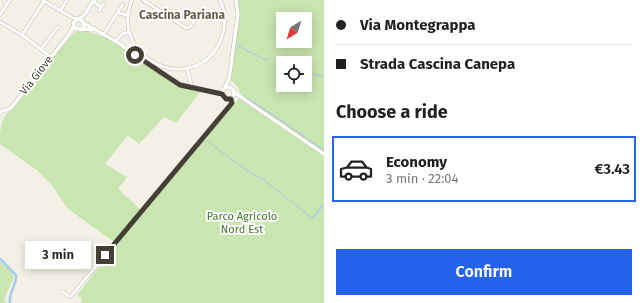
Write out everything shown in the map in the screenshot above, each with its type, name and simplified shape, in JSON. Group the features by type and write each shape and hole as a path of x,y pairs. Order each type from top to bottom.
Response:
{"street":[{"path":"0,15 10,0"},
{"path":"62,11 66,0"},
{"path":"132,0 128,15 129,32 138,50 152,62 170,68 187,68 206,59 220,41 225,21 220,0"},
{"path":"222,94 229,74 238,13 236,0"},
{"path":"22,35 46,1 116,41 160,73 180,85 222,94 226,99 232,98 244,100"},
{"path":"79,30 84,27 88,10 94,1 101,7"},
{"path":"145,1 187,28 190,27 198,16"},
{"path":"99,11 104,3"},
{"path":"105,32 123,4"},
{"name":"Via Giove","path":"1,112 11,108 68,36 74,25 88,10"},
{"path":"62,11 79,30 97,31"},
{"path":"118,12 128,15"},
{"path":"0,22 22,35 51,57"},
{"path":"41,49 58,27"},
{"name":"Via Giove","path":"68,36 79,30"},
{"path":"116,41 122,34 129,32"},
{"path":"187,68 190,84 193,88"},
{"path":"229,74 235,93 324,154"},
{"path":"212,92 224,88 233,88"},
{"path":"62,291 69,297 75,292 230,107 235,93"}],"green space":[{"name":"Parco Agricolo Nord Est","path":"238,0 324,0 324,303 80,303 82,300 77,295 115,247 241,96 238,87 230,79 239,10"},
{"path":"85,31 107,38 181,87 200,92 176,123 164,117 139,144 128,135 105,164 127,177 118,189 141,210 114,242 68,209 51,184 38,171 0,144 1,125 7,113 70,37 76,32"},
{"path":"0,262 10,270 14,277 4,300 7,303 0,303"}],"waterway":[{"path":"236,45 266,60 268,58"},
{"path":"312,73 324,77"},
{"path":"247,98 324,150"},
{"path":"207,141 246,170 264,180 312,218 324,203"},
{"path":"313,218 324,205"},
{"path":"0,259 16,275 10,296 10,303"}],"district":[{"name":"Cascina Pariana","path":"182,15"}],"route":[{"path":"105,255 232,103 231,99 226,99 222,94 180,85 135,55"}]}
